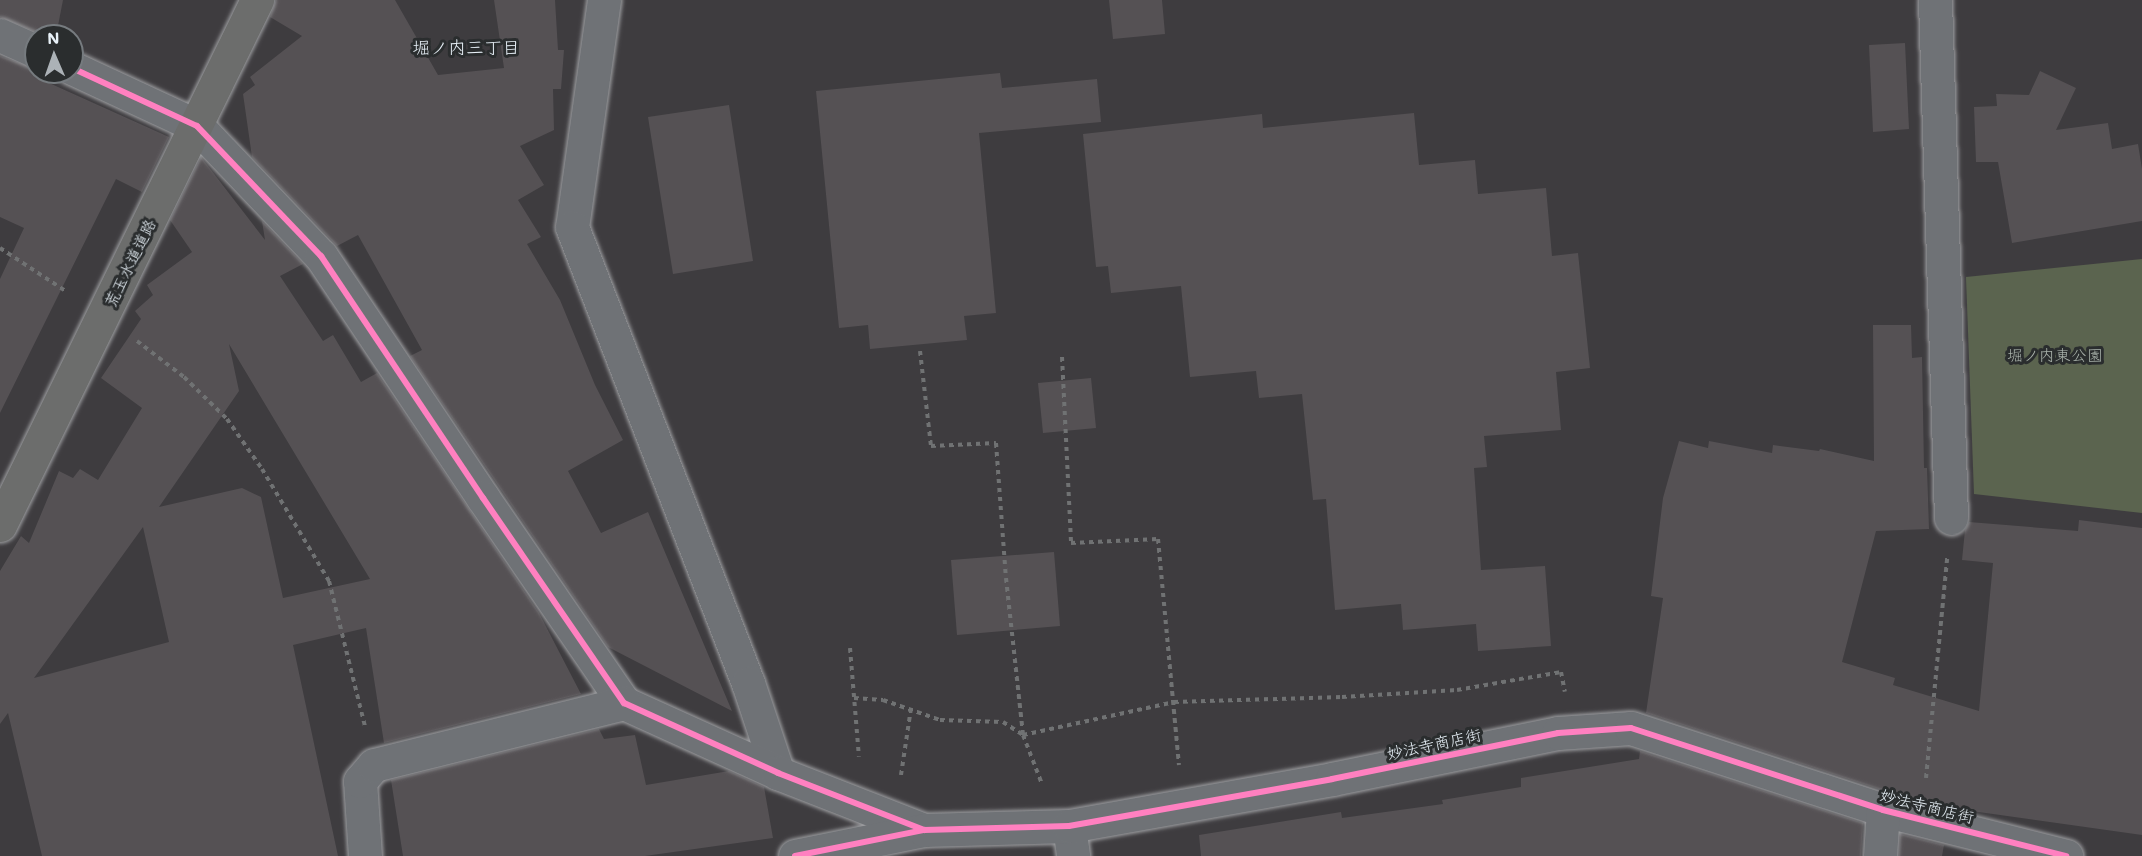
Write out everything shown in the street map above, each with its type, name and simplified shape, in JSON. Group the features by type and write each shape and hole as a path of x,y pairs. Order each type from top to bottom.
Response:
{"main road":[{"name":"荒玉水道道路","path":"0,525 257,0"}],"street":[{"path":"604,0 572,227 748,683 778,773"},
{"path":"1935,0 1950,518"},
{"path":"0,34 24,45"},
{"path":"84,74 197,126 321,256 624,703 778,773 924,830"},
{"path":"366,856 360,781 374,765 624,703"},
{"name":"妙法寺商店街","path":"801,855 924,830 1071,841 1332,779 1558,733 1631,728 1883,810 1923,818 2066,856"},
{"path":"1880,856 1883,810"}],"path":[{"path":"0,248 104,316 184,377 227,419 262,469 329,581 374,765"},
{"path":"920,351 931,446 996,443 1005,578 1023,735 1045,791"},
{"path":"1062,357 1071,543 1158,539 1180,769"},
{"path":"1923,818 1950,518"},
{"path":"850,648 859,757"},
{"path":"854,698 883,700 940,720 1003,722 1023,735 1174,702 1342,697 1457,690 1561,672 1568,703"},
{"path":"901,775 911,708"}],"green space":[{"name":"堀ノ内東公園","path":"2142,259 2142,513 1974,494 1966,277"}],"building":[{"path":"0,0 63,0 58,24 24,24 24,27 0,17"},
{"path":"276,0 395,0 438,75 504,68 494,0 555,0 558,50 564,50 561,89 553,89 554,130 520,146 544,185 518,200 541,237 527,244 560,300 595,385 623,440 568,471 601,533 648,512 732,711 608,647 410,356 422,350 358,235 337,246 252,157 243,94 255,85 250,77 302,36 270,17"},
{"path":"1109,0 1162,0 1165,34 1113,39"},
{"path":"1905,43 1909,129 1873,132 1869,45"},
{"path":"0,56 24,65 24,84 51,84 169,137 142,192 116,179 0,413 0,279 24,228 0,217"},
{"path":"2040,71 2076,88 2056,130 2108,123 2112,149 2138,144 2142,169 2142,221 2012,243 1998,162 1976,162 1974,107 1997,106 1996,94 2029,95"},
{"path":"1000,73 1002,88 1097,79 1101,122 979,133 996,313 964,316 967,340 870,349 868,325 839,328 816,91"},
{"path":"729,105 753,261 673,274 648,117"},
{"path":"1414,113 1419,165 1475,160 1478,194 1546,188 1552,256 1578,253 1590,368 1556,372 1561,430 1484,436 1487,467 1474,468 1481,570 1545,566 1551,646 1478,651 1476,624 1403,630 1401,604 1335,610 1326,499 1313,500 1302,394 1259,398 1256,371 1190,377 1181,286 1111,293 1108,266 1096,267 1083,134 1262,114 1263,128"},
{"path":"201,157 265,240 262,221 303,264 280,276 323,341 333,335 361,382 377,373 539,613 581,694 384,743 366,628 293,645 338,856 42,856 8,713 0,724 0,571 21,536 29,543 59,471 73,478 80,469 98,480 142,408 101,378 141,319 135,311 153,295 147,285 192,252 170,220","holes":["229,344 370,579 283,598 261,497 242,488 159,507 239,391","143,527 169,642 34,678"]},
{"path":"1873,325 1911,325 1912,358 1922,357 1924,468 1927,468 1929,529 1876,531 1842,662 1895,678 1893,685 1979,711 1993,563 1962,560 1965,530 1969,522 2078,531 2079,520 2142,528 2142,835 1950,808 1888,792 1646,713 1663,598 1651,596 1663,498 1679,441 1708,448 1709,441 1772,453 1773,445 1819,451 1820,449 1874,461"},
{"path":"1091,378 1096,428 1043,433 1038,383"},
{"path":"1054,552 1060,626 957,635 951,560"},
{"path":"599,729 604,739 635,735 646,785 729,771 764,787 773,838 645,856 403,856 391,780"},
{"path":"1640,751 1863,823 1861,856 1201,856 1199,835 1341,812 1342,818 1443,804 1442,800 1521,787 1521,778 1639,759"},
{"path":"1900,834 1944,845 1942,856 1899,856"}],"cycle path":[{"path":"84,74 197,126 321,256 624,703 778,773 924,830"},
{"path":"795,856 924,830 1069,826 1332,779 1558,733 1631,728 1883,810 2066,856"}],"district":[{"name":"堀ノ内三丁目","path":"466,47"}]}
